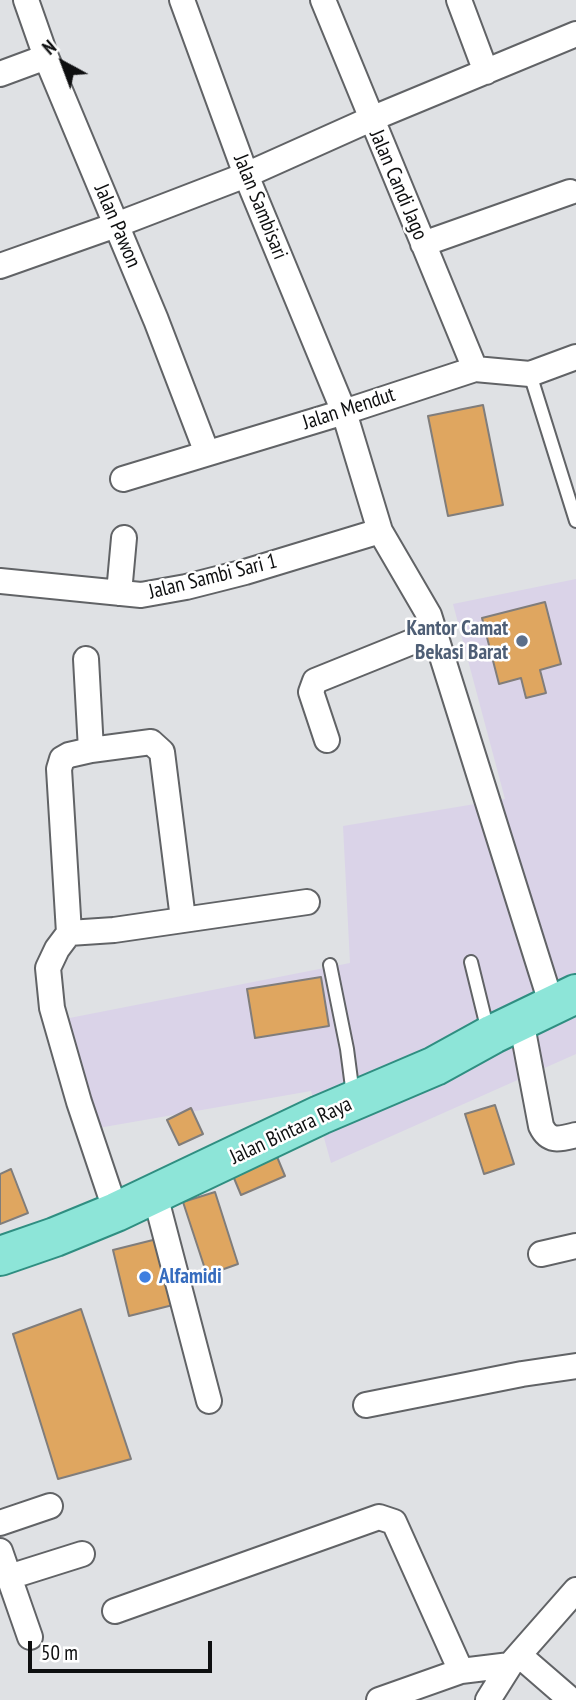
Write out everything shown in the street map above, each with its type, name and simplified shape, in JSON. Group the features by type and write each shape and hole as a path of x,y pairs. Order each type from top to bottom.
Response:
{"main road":[{"name":"Jalan Bintara Raya","path":"0,1256 55,1237 155,1195 320,1115 435,1066 535,1014"}],"street":[{"name":"Jalan Pawon","path":"26,0 46,57 156,320 206,453"},
{"name":"Jalan Sambisari","path":"182,0 246,175 344,412 380,531 429,615 535,1014 541,1126 550,1139 576,1135"},
{"name":"Jalan Candi Jago","path":"323,0 475,369"},
{"path":"459,0 486,72"},
{"path":"0,266 246,175 371,119 576,34"},
{"path":"0,74 46,57"},
{"path":"423,244 570,192"},
{"name":"Jalan Mendut","path":"123,479 475,369 530,374 576,357"},
{"name":"Jalan Sambi Sari 1","path":"0,581 141,595 245,572 380,531"},
{"path":"119,593 124,538"},
{"path":"327,740 311,692 315,681 434,633"},
{"path":"86,659 91,750"},
{"path":"116,1212 79,1102 52,1008 48,968 69,933 58,769 62,759 91,750 151,742 162,752 183,919"},
{"path":"69,933 114,930 307,902"},
{"path":"155,1195 209,1401"},
{"path":"541,1254 576,1246"},
{"path":"366,1405 576,1366"},
{"path":"0,1524 50,1506"},
{"path":"114,1611 379,1517 387,1518 394,1522 461,1671"},
{"path":"0,1551 30,1637"},
{"path":"9,1577 82,1554"},
{"path":"488,1700 514,1660 576,1590"},
{"path":"379,1700 461,1671 514,1660 571,1700"}],"lane":[{"path":"530,374 576,521"},
{"path":"471,962 486,1023 535,1014"},
{"path":"330,965 347,1049 354,1102"}],"shaded area":[{"path":"576,579 576,1054 331,1163 311,1091 81,1131 44,1023 350,963 343,826 505,799 453,604"}],"building":[{"path":"483,405 503,505 448,516 428,416"},
{"name":"Kantor Camat Bekasi Barat","path":"545,602 561,664 540,670 546,693 526,698 521,678 499,684 482,618"},
{"path":"321,977 329,1026 255,1038 247,989"},
{"path":"495,1105 514,1164 484,1174 465,1114"},
{"path":"191,1108 203,1134 179,1145 167,1120"},
{"path":"275,1152 285,1176 241,1195 231,1171"},
{"path":"11,1169 28,1213 0,1224 0,1174"},
{"path":"215,1192 238,1264 207,1275 183,1202"},
{"name":"Alfamidi","path":"161,1238 177,1304 129,1316 113,1250"},
{"path":"81,1309 131,1459 58,1479 13,1334"}],"place":[{"name":"Kantor Camat Bekasi Barat","path":"522,641"},
{"name":"Alfamidi","path":"145,1277"}]}
